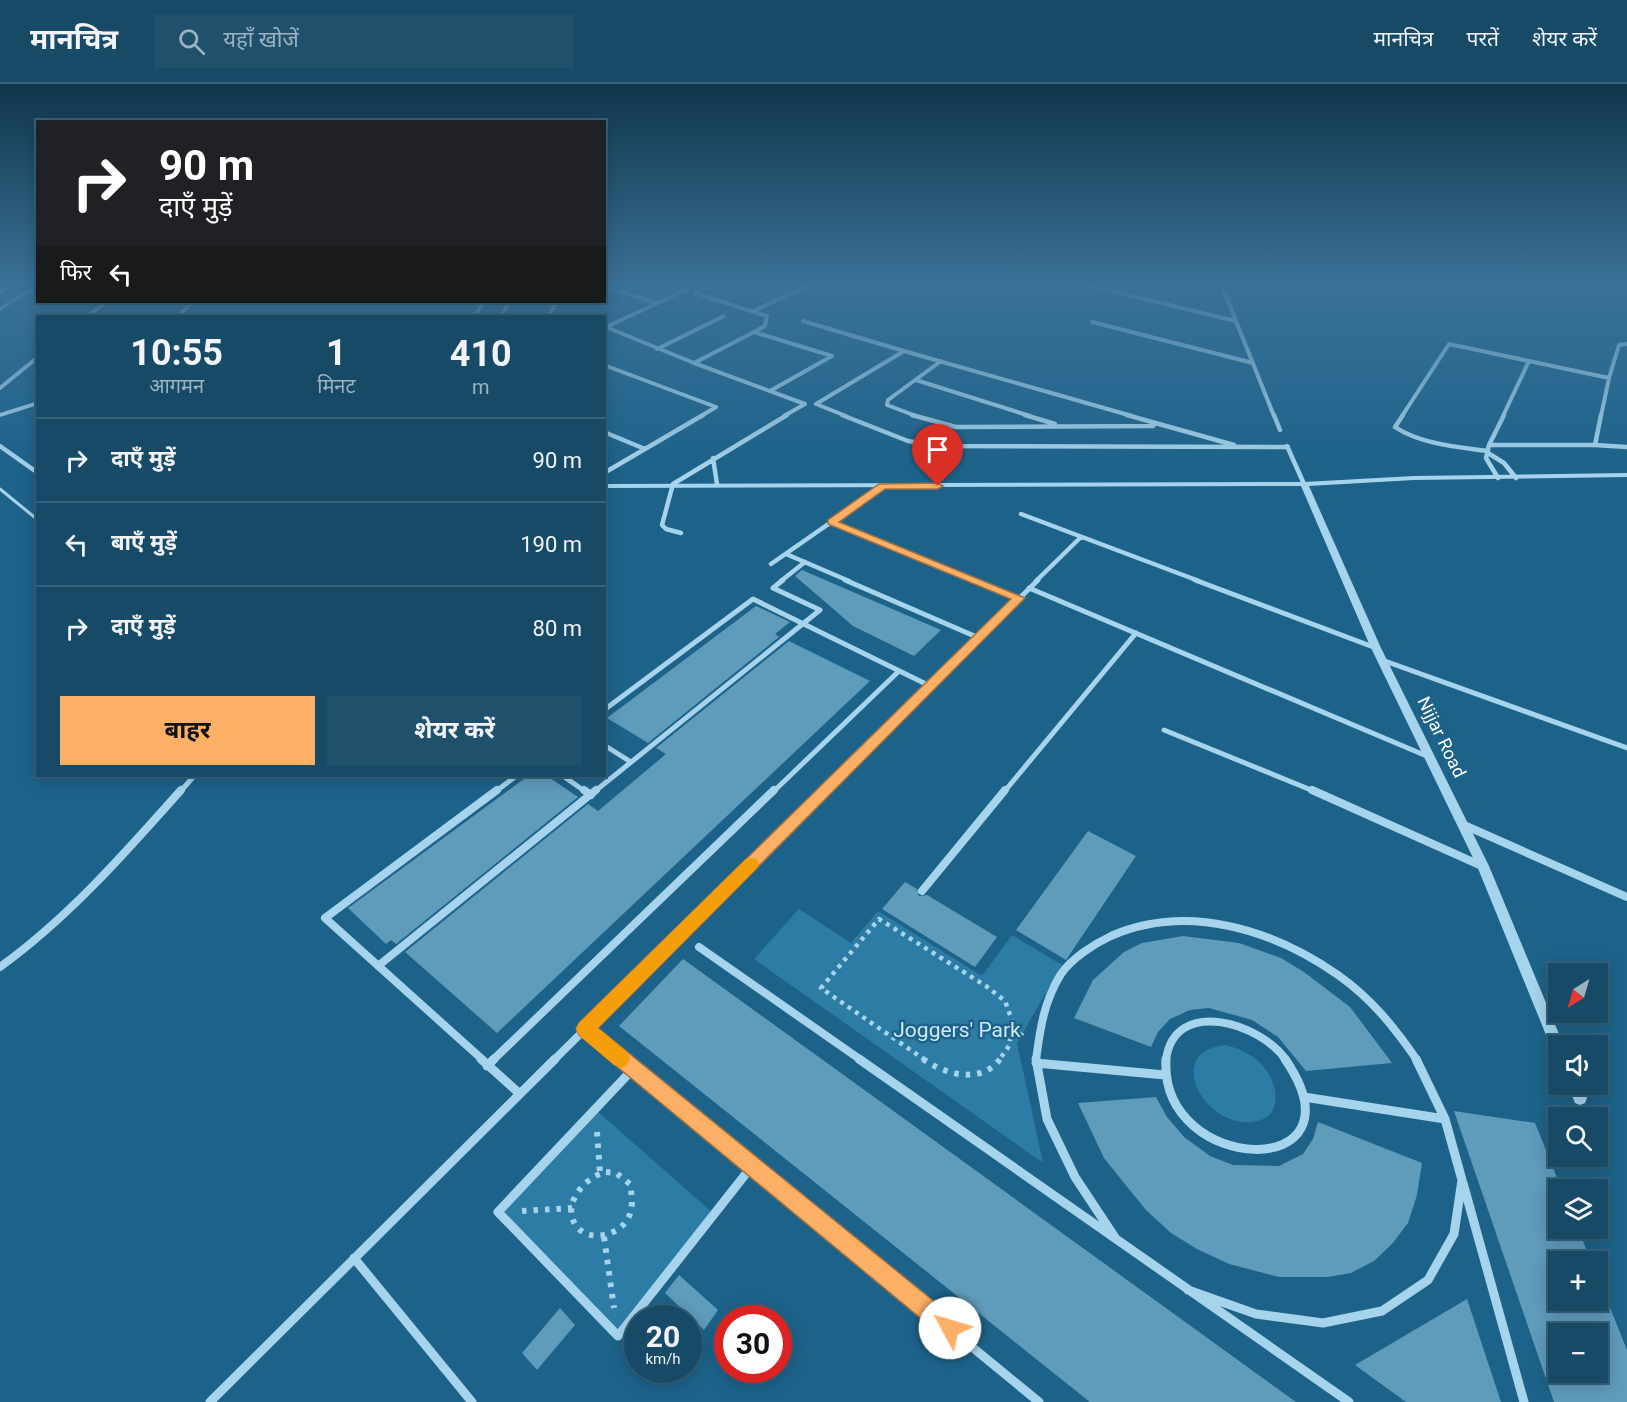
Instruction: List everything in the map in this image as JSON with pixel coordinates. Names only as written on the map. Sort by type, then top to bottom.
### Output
[{"type":"street","points":[[653,348],[805,404],[672,484],[662,525],[666,529],[681,533]]},
{"type":"street","points":[[694,363],[724,348]]},
{"type":"street","points":[[770,391],[832,357],[802,348]]},
{"type":"street","points":[[892,348],[1160,426],[1234,445]]},
{"type":"street","points":[[1192,348],[1253,363]]},
{"type":"street","points":[[1247,348],[1281,430]]},
{"type":"street","points":[[1447,348],[1395,427],[1404,433],[1488,452],[1504,463],[1516,478]]},
{"type":"street","points":[[1466,348],[1609,378]]},
{"type":"street","points":[[1595,446],[1609,378],[1618,348]]},
{"type":"street","points":[[904,351],[816,404],[908,441],[937,446],[1234,445]]},
{"type":"street","points":[[0,388],[36,359]]},
{"type":"street","points":[[941,361],[888,400],[887,405],[932,422],[956,427],[1160,426]]},
{"type":"street","points":[[1498,478],[1486,458],[1488,445],[1529,361]]},
{"type":"street","points":[[606,366],[716,407],[606,472]]},
{"type":"street","points":[[916,380],[1062,426]]},
{"type":"street","points":[[0,415],[36,404]]},
{"type":"street","points":[[606,433],[645,448]]},
{"type":"street","name":"Nijjar Road","points":[[1234,445],[1287,446],[1376,648],[1483,866],[1553,1035]]},
{"type":"street","points":[[1488,445],[1627,447]]},
{"type":"street","points":[[0,446],[36,472]]},
{"type":"street","points":[[713,458],[717,484]]},
{"type":"street","points":[[606,486],[1304,484],[1414,478],[1627,475]]},
{"type":"street","points":[[771,564],[883,486]]},
{"type":"street","points":[[1021,514],[1376,648]]},
{"type":"street","points":[[832,522],[1019,598]]},
{"type":"street","points":[[210,1402],[1081,537]]},
{"type":"street","points":[[786,554],[979,638]]},
{"type":"street","points":[[378,966],[820,610],[773,588],[805,562]]},
{"type":"street","points":[[1029,588],[1431,758]]},
{"type":"street","points":[[606,709],[753,599],[930,686]]},
{"type":"street","points":[[922,891],[1136,633]]},
{"type":"street","points":[[1382,660],[1627,748]]},
{"type":"street","points":[[487,1065],[898,671]]},
{"type":"street","points":[[1164,730],[1309,789],[1483,866]]},
{"type":"street","points":[[606,746],[631,762]]},
{"type":"street","points":[[0,967],[58,919],[118,860],[193,777]]},
{"type":"street","points":[[515,777],[325,918],[520,1094]]},
{"type":"street","points":[[564,777],[591,795]]},
{"type":"street","points":[[1463,825],[1627,897]]},
{"type":"street","points":[[1116,1239],[1075,1177],[1047,1119],[1036,1063],[1042,1014],[1062,973],[1094,944],[1135,926],[1182,920],[1234,926],[1287,945],[1338,975],[1386,1016],[1420,1064],[1445,1119],[1524,1402]]},
{"type":"street","points":[[699,947],[1349,1402]]},
{"type":"street","points":[[1209,1021],[1232,1023],[1254,1032],[1275,1047],[1292,1067],[1304,1097],[1305,1112],[1300,1130],[1289,1143],[1271,1151],[1249,1152],[1227,1147],[1205,1135],[1192,1123],[1173,1098],[1165,1075],[1166,1055],[1174,1037],[1189,1026],[1209,1021]]},
{"type":"street","points":[[585,1029],[1039,1402]]},
{"type":"street","points":[[1036,1063],[1165,1075]]},
{"type":"street","points":[[633,1069],[498,1212],[618,1336],[752,1166]]},
{"type":"street","points":[[1304,1097],[1445,1119]]},
{"type":"street","points":[[1188,1290],[1256,1314],[1323,1323],[1382,1311],[1428,1280],[1455,1234],[1462,1180]]},
{"type":"street","points":[[354,1258],[472,1402]]},
{"type":"lane","points":[[0,489],[36,518]]},
{"type":"path","points":[[879,919],[986,986],[1005,1001],[1013,1023],[1009,1046],[996,1064],[973,1074],[953,1075],[930,1064],[821,988],[879,919]]},
{"type":"path","points":[[595,1109],[600,1173]]},
{"type":"path","points":[[600,1173],[616,1173],[630,1184],[633,1194],[630,1216],[615,1233],[604,1237],[585,1234],[573,1218],[572,1208],[579,1188],[587,1180],[600,1173]]},
{"type":"path","points":[[498,1212],[572,1208]]},
{"type":"path","points":[[604,1237],[618,1336]]},
{"type":"green space","name":"Joggers' Park","points":[[799,909],[851,943],[878,911],[982,976],[1012,935],[1062,965],[1017,1043],[1043,1163],[754,959]]},
{"type":"green space","points":[[1226,1045],[1250,1055],[1267,1071],[1276,1096],[1272,1112],[1266,1117],[1257,1121],[1239,1121],[1222,1115],[1208,1104],[1198,1090],[1194,1075],[1196,1061],[1206,1050]]},
{"type":"green space","points":[[595,1109],[714,1214],[642,1305],[624,1305],[624,1328],[618,1336],[498,1212]]},
{"type":"building","points":[[802,570],[941,630],[914,656],[853,626],[795,576]]},
{"type":"building","points":[[756,606],[790,622],[775,634],[779,637],[648,743],[607,718]]},
{"type":"building","points":[[789,641],[870,681],[497,1033],[405,952],[588,804],[598,811],[666,754],[656,748]]},
{"type":"building","points":[[527,777],[548,777],[578,797],[396,944],[391,940],[386,944],[348,908]]},
{"type":"building","points":[[1088,831],[1136,856],[1066,960],[1016,930]]},
{"type":"building","points":[[905,882],[917,889],[919,896],[927,895],[997,937],[975,967],[882,909]]},
{"type":"building","points":[[1183,936],[1239,943],[1281,958],[1304,972],[1350,1007],[1392,1063],[1306,1071],[1278,1037],[1252,1020],[1209,1008],[1190,1010],[1170,1019],[1158,1032],[1151,1047],[1074,1018],[1093,980],[1124,952],[1142,943]]},
{"type":"building","points":[[683,959],[1296,1402],[1090,1402],[619,1026]]},
{"type":"building","points":[[1156,1097],[1167,1117],[1184,1137],[1210,1156],[1233,1165],[1279,1166],[1303,1154],[1313,1139],[1318,1122],[1422,1163],[1417,1195],[1408,1223],[1392,1244],[1374,1261],[1351,1273],[1328,1277],[1279,1277],[1229,1264],[1197,1249],[1171,1233],[1146,1210],[1104,1158],[1078,1103]]},
{"type":"building","points":[[1454,1111],[1535,1123],[1548,1155],[1548,1167],[1553,1167],[1558,1179],[1548,1179],[1548,1239],[1582,1239],[1587,1251],[1548,1251],[1548,1311],[1608,1311],[1608,1302],[1627,1350],[1627,1402],[1554,1402]]},
{"type":"building","points":[[679,1275],[714,1306],[714,1316],[704,1330],[702,1328],[702,1305],[678,1305],[665,1293]]},
{"type":"building","points":[[1467,1299],[1501,1402],[1406,1402],[1355,1365]]},
{"type":"building","points":[[560,1308],[575,1325],[537,1370],[522,1353]]},
{"type":"slow traffic","points":[[621,1059],[585,1029],[751,864]]},
{"type":"route","points":[[938,486],[883,486],[832,522],[1019,598],[585,1029],[950,1328]]}]
